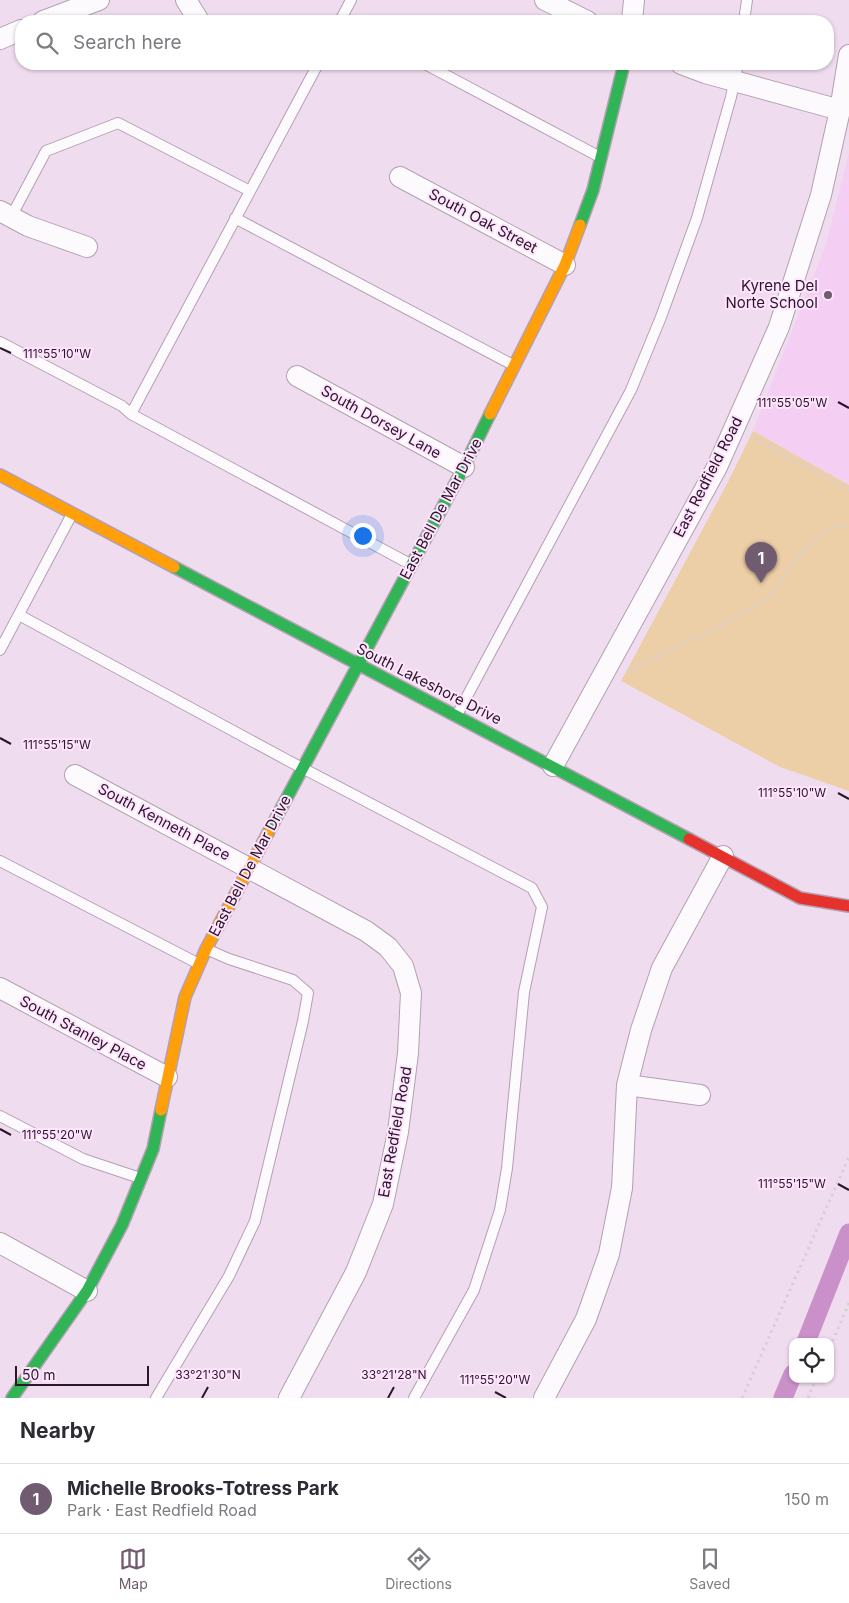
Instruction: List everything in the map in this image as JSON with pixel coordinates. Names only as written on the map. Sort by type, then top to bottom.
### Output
[{"type":"street","points":[[59,15],[99,0]]},
{"type":"street","points":[[186,0],[195,15]]},
{"type":"street","points":[[546,0],[575,15]]},
{"type":"street","points":[[633,15],[634,0]]},
{"type":"street","points":[[0,39],[15,33]]},
{"type":"street","name":"East Redfield Road","points":[[554,766],[717,467],[775,335],[845,111],[849,55]]},
{"type":"street","name":"East Bell De Mar Drive","points":[[12,1398],[87,1291],[122,1225],[152,1149],[185,997],[206,949],[464,467],[565,265],[593,190],[623,70]]},
{"type":"street","points":[[695,70],[705,74],[736,73],[845,111]]},
{"type":"street","name":"South Oak Street","points":[[400,177],[565,265]]},
{"type":"street","points":[[6,214],[28,226],[87,247]]},
{"type":"street","name":"South Dorsey Lane","points":[[297,376],[464,467]]},
{"type":"street","name":"South Lakeshore Drive","points":[[0,475],[554,766],[800,898],[849,906]]},
{"type":"street","name":"South Kenneth Place","points":[[75,775],[366,931],[388,947],[403,966]]},
{"type":"street","points":[[544,1398],[586,1319],[609,1254],[622,1188],[627,1085],[641,1030],[662,968],[723,856]]},
{"type":"street","name":"East Redfield Road","points":[[289,1398],[356,1272],[383,1204],[398,1132],[408,1053],[411,993],[403,966]]},
{"type":"street","name":"South Stanley Place","points":[[0,988],[167,1077]]},
{"type":"street","points":[[627,1085],[700,1095]]},
{"type":"street","points":[[0,1243],[87,1291]]},
{"type":"lane","points":[[345,15],[351,0]]},
{"type":"lane","points":[[745,15],[747,0]]},
{"type":"lane","points":[[131,414],[315,70]]},
{"type":"lane","points":[[436,70],[601,157]]},
{"type":"lane","points":[[457,716],[631,390],[661,317],[697,218],[736,73]]},
{"type":"lane","points":[[6,214],[46,151],[118,123],[250,192]]},
{"type":"lane","points":[[235,218],[515,366]]},
{"type":"lane","points":[[0,342],[122,406],[131,414],[412,565]]},
{"type":"lane","points":[[0,650],[72,514]]},
{"type":"lane","points":[[19,615],[303,768],[532,888],[542,907],[524,992],[507,1168],[500,1210],[474,1290],[414,1398]]},
{"type":"lane","points":[[0,861],[200,964]]},
{"type":"lane","points":[[156,1398],[229,1276],[255,1220],[303,1021],[308,992],[293,980],[228,959],[206,949]]},
{"type":"lane","points":[[0,1116],[83,1159],[141,1178]]},
{"type":"path","points":[[748,434],[849,490]]},
{"type":"path","points":[[624,672],[707,633],[768,598],[802,551],[830,529],[849,524]]},
{"type":"path","points":[[742,1398],[849,1157]]},
{"type":"path","points":[[834,1338],[849,1303]]},
{"type":"path","points":[[808,1398],[814,1383]]},
{"type":"shaded area","name":"Kyrene Del Norte School","points":[[849,153],[849,485],[753,431],[826,244]]},
{"type":"shaded area","points":[[753,431],[849,485],[849,791],[780,767],[621,681],[728,482]]},
{"type":"waterway","points":[[808,1338],[849,1233]]},
{"type":"waterway","points":[[783,1398],[789,1383]]},
{"type":"traffic: fast","points":[[580,225],[593,190],[623,70]]},
{"type":"traffic: fast","points":[[268,833],[464,467],[490,414]]},
{"type":"traffic: fast","points":[[174,567],[689,839]]},
{"type":"traffic: fast","points":[[12,1398],[87,1291],[122,1225],[153,1149],[161,1110]]},
{"type":"traffic: slow","points":[[490,414],[565,265],[580,225]]},
{"type":"traffic: slow","points":[[0,475],[174,567]]},
{"type":"traffic: slow","points":[[161,1110],[185,997],[206,949],[268,833]]},
{"type":"traffic: jam","points":[[689,839],[800,898],[849,906]]},
{"type":"place","name":"Kyrene Del Norte School","points":[[828,295]]},
{"type":"place","name":"Michelle Brooks-Totress Park","points":[[761,583]]}]
